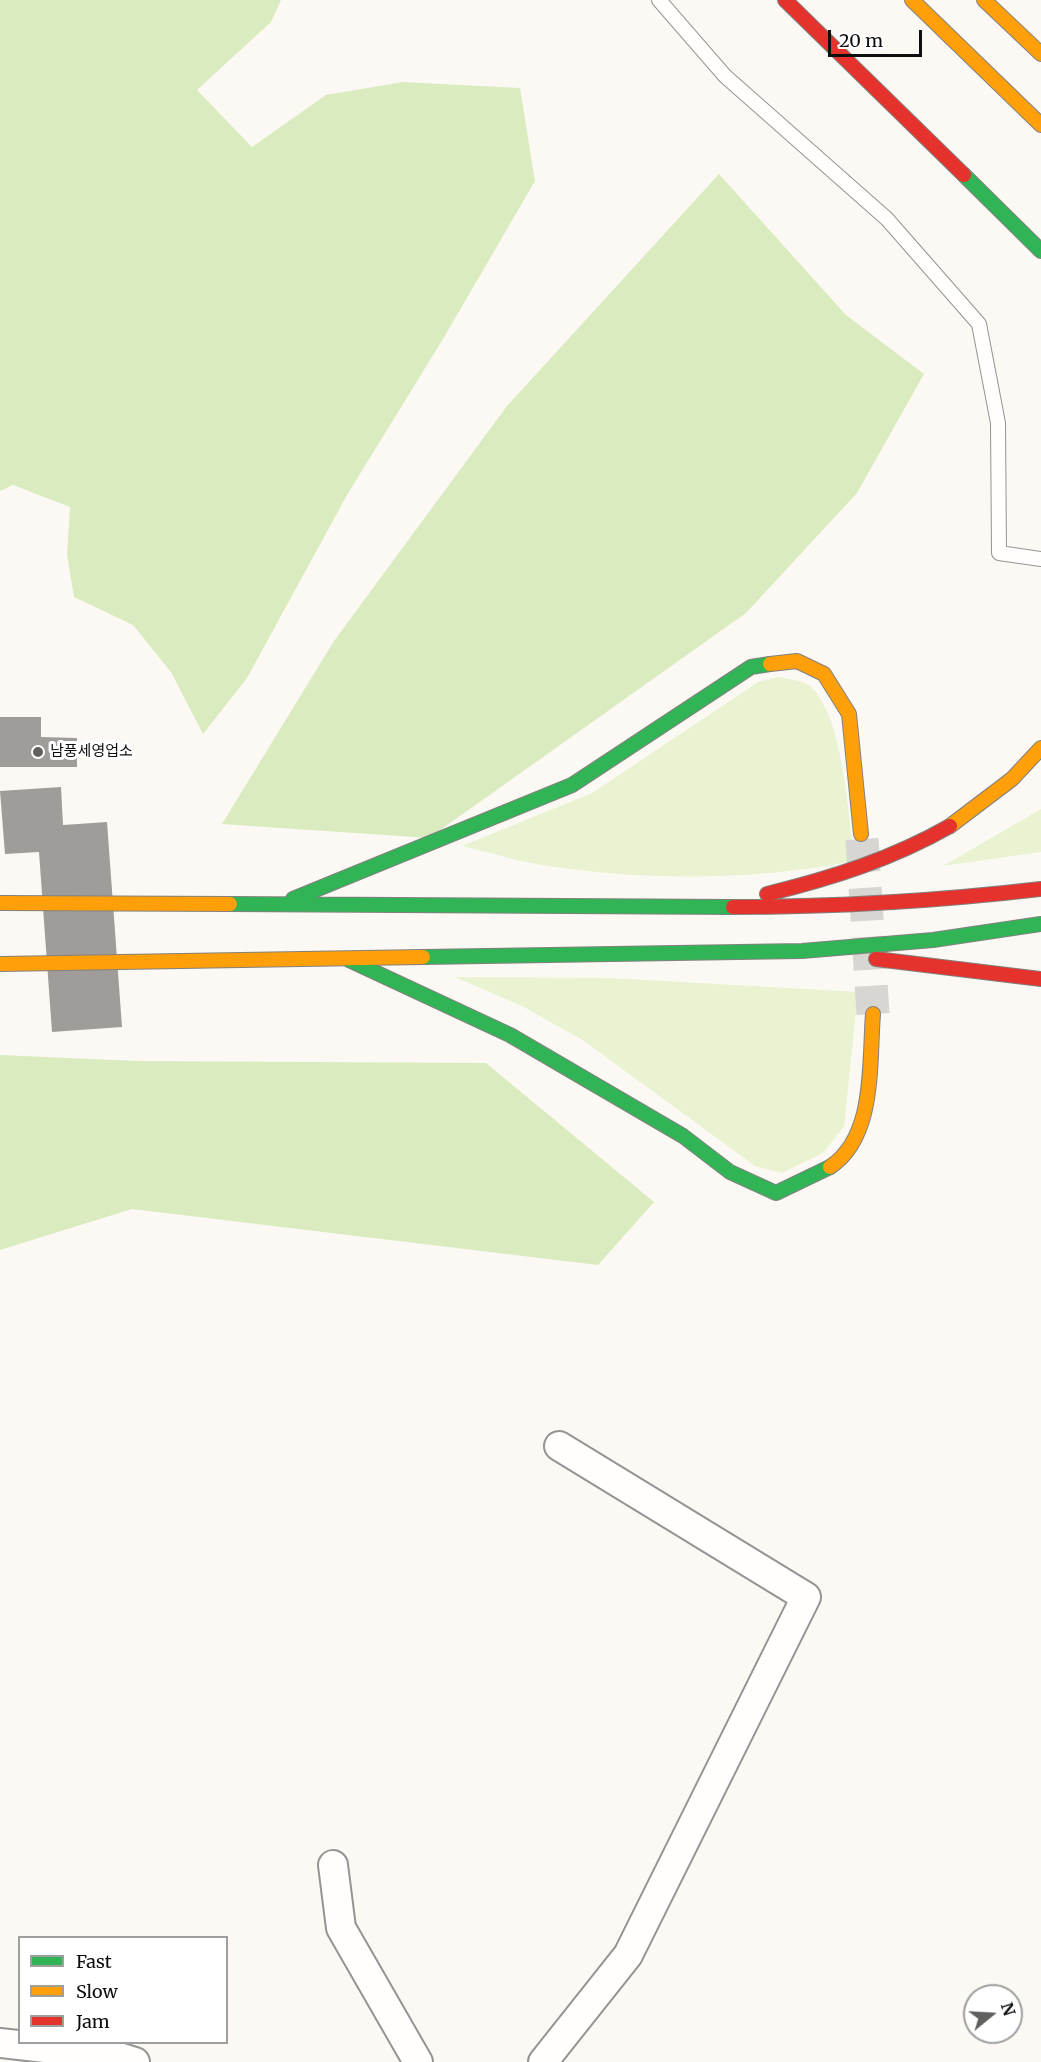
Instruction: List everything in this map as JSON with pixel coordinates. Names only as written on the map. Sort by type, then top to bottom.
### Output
[{"type":"highway","points":[[785,0],[1041,251]]},
{"type":"highway","points":[[912,0],[1041,125]]},
{"type":"highway","points":[[984,0],[1041,54]]},
{"type":"highway","points":[[278,905],[572,785],[752,667],[797,661],[824,674],[849,714],[861,834]]},
{"type":"highway","points":[[712,905],[811,883],[899,854],[965,818],[999,793],[1041,748]]},
{"type":"highway","points":[[0,903],[885,905],[1041,889]]},
{"type":"highway","points":[[0,964],[802,951],[933,940],[1041,924]]},
{"type":"highway","points":[[802,951],[1041,979]]},
{"type":"highway","points":[[342,957],[510,1035],[683,1136],[730,1172],[776,1192],[819,1174],[848,1152],[863,1119],[873,1014]]},
{"type":"street","points":[[543,2062],[628,1955],[806,1597],[559,1446]]},
{"type":"street","points":[[333,1865],[341,1928],[418,2062]]},
{"type":"street","points":[[0,2043],[116,2056],[135,2062]]},
{"type":"lane","points":[[659,0],[725,76],[887,219],[979,324],[998,423],[999,553],[1041,559]]},
{"type":"green space","points":[[0,0],[281,0],[271,22],[197,90],[252,147],[326,95],[403,82],[520,88],[535,181],[443,339],[347,495],[247,678],[203,734],[171,672],[133,625],[74,597],[67,555],[70,507],[13,485],[0,491]]},
{"type":"green space","points":[[719,174],[846,315],[924,374],[857,493],[746,613],[429,838],[222,824],[334,641],[507,406]]},
{"type":"green space","points":[[778,677],[805,683],[818,695],[828,714],[842,764],[854,861],[816,868],[738,875],[659,876],[542,865],[462,846],[592,793],[758,682]]},
{"type":"green space","points":[[1041,809],[1041,852],[943,866]]},
{"type":"green space","points":[[455,977],[612,978],[858,992],[844,1127],[823,1153],[782,1173],[755,1166],[584,1041],[524,1007]]},
{"type":"green space","points":[[0,1055],[138,1061],[486,1063],[654,1202],[598,1265],[132,1209],[0,1250]]},
{"type":"building","name":"남풍세영업소","points":[[0,717],[41,717],[41,737],[77,738],[77,767],[0,767]]},
{"type":"building","points":[[61,787],[63,825],[107,822],[122,1027],[52,1032],[39,852],[5,854],[0,791]]},
{"type":"tunnel","points":[[862,839],[873,1014]]},
{"type":"traffic: fast","points":[[964,175],[1041,251]]},
{"type":"traffic: fast","points":[[293,899],[572,785],[751,667],[770,664]]},
{"type":"traffic: fast","points":[[230,904],[733,907]]},
{"type":"traffic: fast","points":[[423,957],[802,951],[933,940],[1041,924]]},
{"type":"traffic: fast","points":[[349,960],[510,1035],[683,1136],[730,1172],[776,1193],[830,1167]]},
{"type":"traffic: slow","points":[[912,0],[1041,125]]},
{"type":"traffic: slow","points":[[984,0],[1041,54]]},
{"type":"traffic: slow","points":[[770,664],[797,661],[824,674],[849,714],[861,834]]},
{"type":"traffic: slow","points":[[950,826],[1012,779],[1041,748]]},
{"type":"traffic: slow","points":[[0,903],[230,904]]},
{"type":"traffic: slow","points":[[0,964],[423,957]]},
{"type":"traffic: slow","points":[[830,1167],[845,1154],[856,1137],[863,1118],[870,1076],[873,1014]]},
{"type":"traffic: jam","points":[[785,0],[964,175]]},
{"type":"traffic: jam","points":[[767,894],[884,858],[950,826]]},
{"type":"traffic: jam","points":[[733,907],[887,902],[1041,889]]},
{"type":"traffic: jam","points":[[876,959],[1041,979]]},
{"type":"place","name":"남풍세영업소","points":[[38,752]]}]
